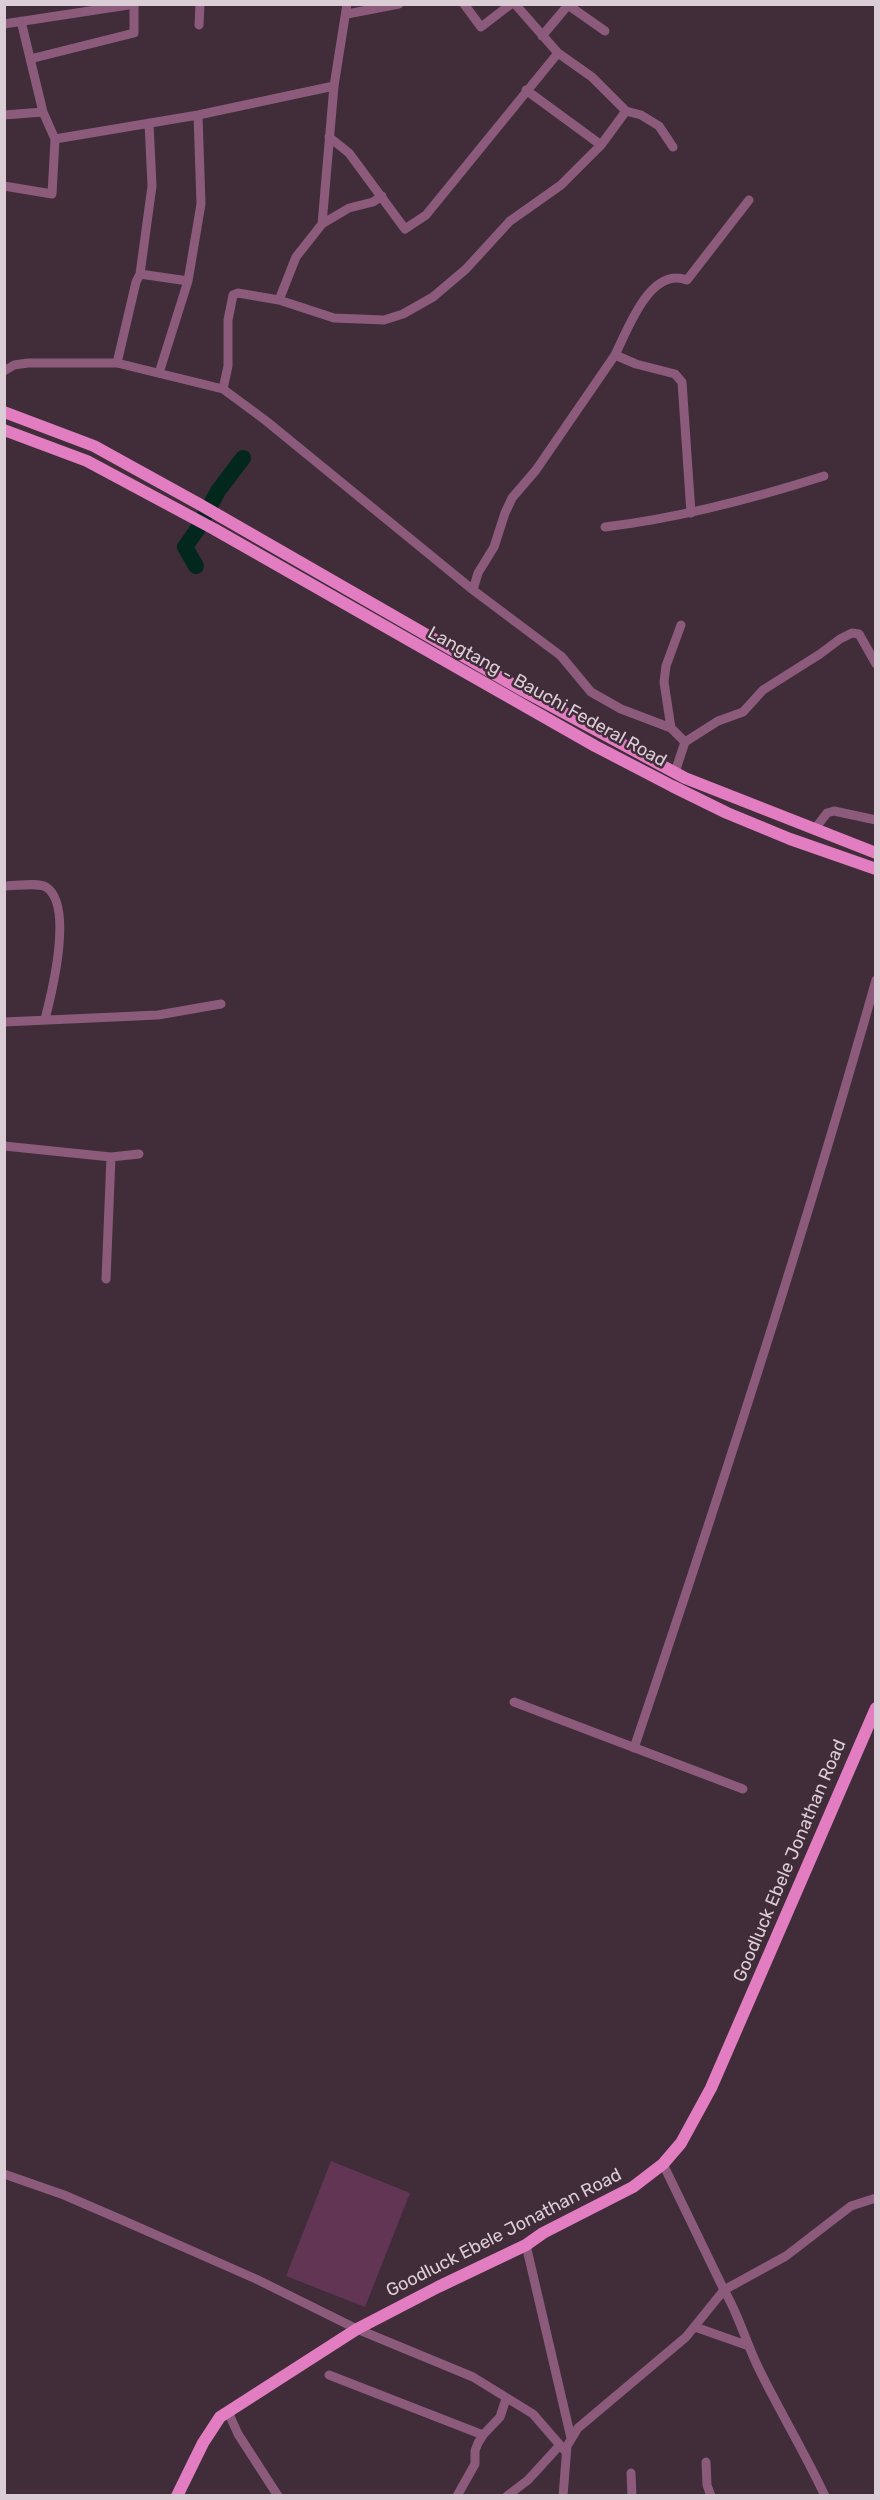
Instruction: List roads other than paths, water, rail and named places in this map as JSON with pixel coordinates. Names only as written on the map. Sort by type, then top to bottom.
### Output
[{"type":"main road","points":[[4,412],[94,446],[514,686],[675,772],[746,804],[876,854]]},
{"type":"main road","name":"Langtang - Bauchi Federal Road","points":[[4,429],[87,461],[214,529],[595,746],[672,786],[727,813],[790,839],[876,869]]},
{"type":"main road","name":"Goodluck Ebele Jonathan Road","points":[[177,2496],[203,2443],[220,2417],[229,2414],[248,2398],[357,2329],[526,2245],[543,2233],[633,2187],[663,2164],[681,2143],[711,2088],[876,1708]]},
{"type":"street","points":[[199,25],[200,4]]},
{"type":"street","points":[[322,224],[334,86],[347,9],[399,4]]},
{"type":"street","points":[[464,4],[482,27],[513,4],[558,53],[592,77],[626,111],[640,115],[659,126],[673,147]]},
{"type":"street","points":[[4,24],[135,5],[134,33],[30,59]]},
{"type":"street","points":[[542,36],[568,5],[605,31]]},
{"type":"street","points":[[4,186],[52,194],[55,139],[43,112],[21,21]]},
{"type":"street","points":[[329,137],[349,153],[405,229],[426,215],[558,53]]},
{"type":"street","points":[[55,139],[198,115],[334,86]]},
{"type":"street","points":[[526,90],[601,145]]},
{"type":"street","points":[[223,389],[228,366],[228,320],[233,295],[238,293],[279,300],[334,318],[384,320],[403,315],[433,297],[466,269],[510,221],[561,185],[601,145],[626,111]]},
{"type":"street","points":[[4,115],[43,112]]},
{"type":"street","points":[[159,373],[188,281],[201,204],[198,115]]},
{"type":"street","points":[[117,363],[136,282],[140,274],[152,186],[149,123]]},
{"type":"street","points":[[279,300],[296,257],[322,224],[349,208],[373,202],[382,196]]},
{"type":"street","points":[[473,590],[478,573],[494,547],[512,498],[536,470],[615,355],[643,299],[666,279],[678,277],[687,280],[749,200]]},
{"type":"street","points":[[140,274],[188,281]]},
{"type":"street","points":[[615,355],[636,364],[675,374],[682,382],[692,513]]},
{"type":"street","points":[[4,371],[14,365],[28,363],[117,363],[223,389],[265,420],[473,590],[561,656],[591,692],[621,709],[671,728],[685,742]]},
{"type":"street","points":[[605,527],[654,522],[758,497],[824,476]]},
{"type":"street","points":[[671,728],[664,682],[666,666],[681,625]]},
{"type":"street","points":[[675,772],[685,742],[718,721],[742,712],[763,690],[852,633],[859,634],[876,664]]},
{"type":"street","points":[[814,830],[827,813],[834,811],[876,820]]},
{"type":"street","points":[[4,886],[44,885],[53,892],[60,923],[58,955],[45,1019]]},
{"type":"street","points":[[634,1748],[697,1562],[804,1229],[876,980]]},
{"type":"street","points":[[4,1022],[158,1015],[220,1004]]},
{"type":"street","points":[[4,1146],[111,1157],[139,1154]]},
{"type":"street","points":[[106,1279],[111,1157]]},
{"type":"street","points":[[514,1702],[743,1789]]},
{"type":"street","points":[[663,2164],[734,2307],[749,2346],[778,2408],[825,2496]]},
{"type":"street","points":[[4,2174],[64,2195],[122,2220],[256,2279],[357,2329],[473,2377],[533,2414],[563,2449],[563,2496]]},
{"type":"street","points":[[507,2496],[563,2449],[578,2428],[618,2393],[664,2358],[695,2327],[724,2290],[786,2256],[851,2206],[876,2198]]},
{"type":"street","points":[[526,2245],[571,2438]]},
{"type":"street","points":[[695,2327],[749,2346]]},
{"type":"street","points":[[329,2375],[483,2434]]},
{"type":"street","points":[[458,2496],[475,2464],[475,2451],[483,2434],[500,2417],[506,2398]]},
{"type":"street","points":[[229,2414],[238,2434],[278,2496]]},
{"type":"street","points":[[706,2462],[707,2485],[711,2496]]},
{"type":"street","points":[[631,2473],[632,2496]]},
{"type":"waterway","points":[[196,566],[185,547],[218,491],[243,458]]}]
